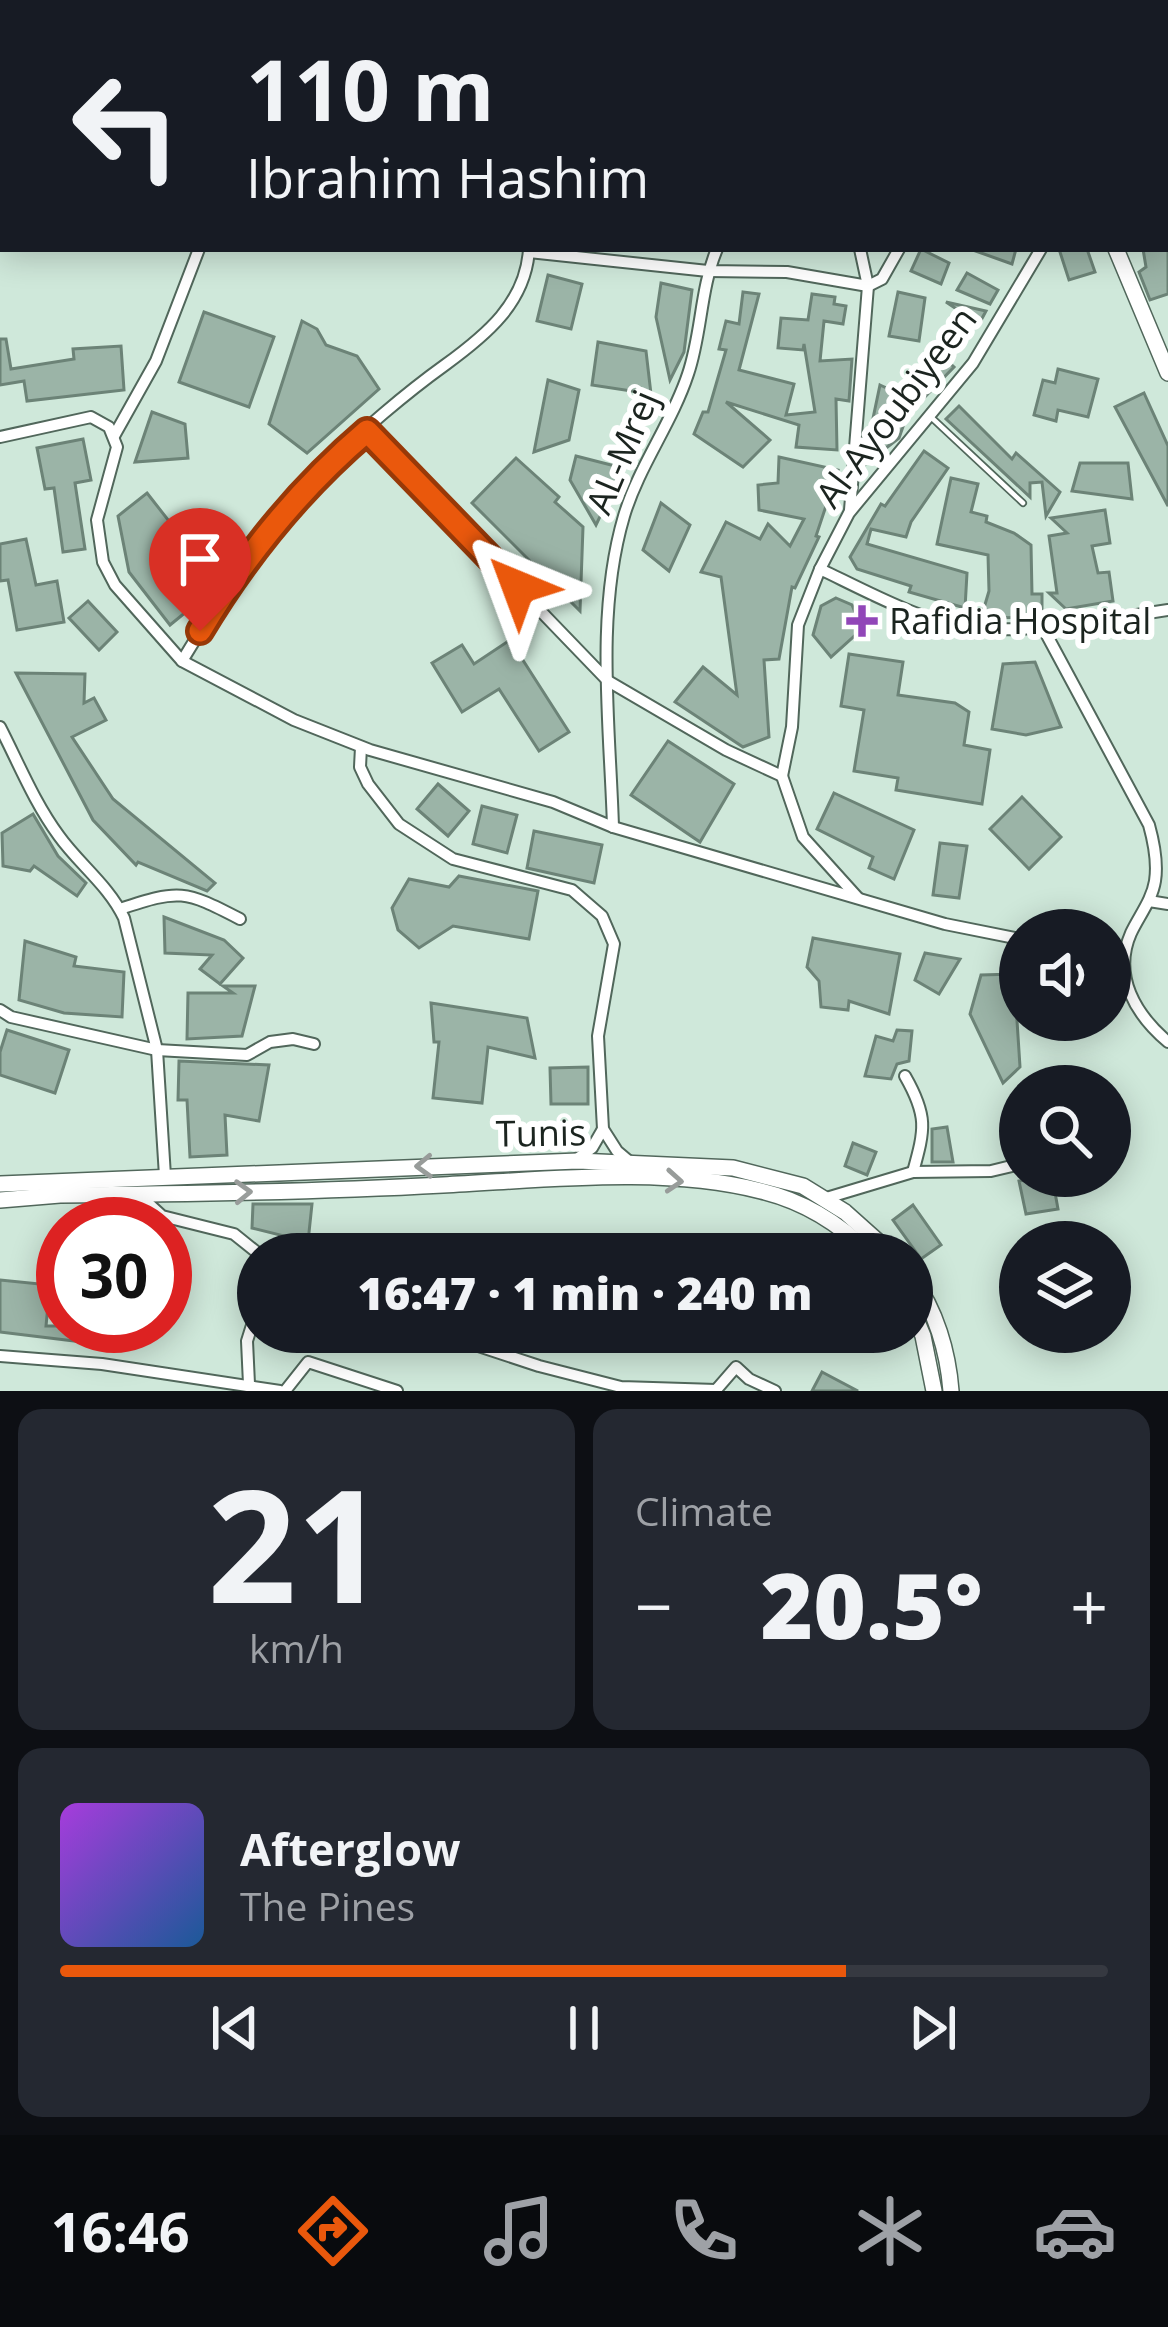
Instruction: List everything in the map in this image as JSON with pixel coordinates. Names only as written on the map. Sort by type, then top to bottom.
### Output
[{"type":"main road","points":[[1118,252],[1168,373]]},
{"type":"main road","name":"Tunis","points":[[0,1184],[630,1162],[769,1174],[824,1198],[870,1233]]},
{"type":"main road","points":[[0,1200],[589,1176],[734,1185],[767,1192],[824,1216],[845,1233]]},
{"type":"main road","points":[[933,1322],[951,1391]]},
{"type":"main road","points":[[926,1353],[934,1391]]},
{"type":"street","points":[[114,436],[156,361],[198,252]]},
{"type":"street","points":[[182,661],[236,571],[325,467],[487,335],[514,296],[529,252]]},
{"type":"street","points":[[538,252],[708,272],[787,272],[868,286],[882,279],[897,252]]},
{"type":"street","name":"AL-Mrej","points":[[613,827],[608,681],[611,572],[624,515],[644,464],[688,376],[716,252]]},
{"type":"street","points":[[849,513],[868,286],[861,252]]},
{"type":"street","name":"Al-Ayoubiyeen","points":[[782,776],[792,727],[798,625],[820,569],[849,513],[973,363],[1039,252]]},
{"type":"street","points":[[0,437],[91,418],[109,427],[116,456],[97,520],[103,562],[115,585],[182,661],[294,720],[361,747],[553,802],[613,827],[945,924],[999,935]]},
{"type":"street","points":[[367,431],[608,681],[782,776],[803,837],[859,899]]},
{"type":"street","points":[[820,569],[880,598],[962,626],[1043,628],[1168,610]]},
{"type":"street","points":[[1043,628],[1143,810],[1155,855],[1155,886],[1131,933]]},
{"type":"street","points":[[0,727],[31,794],[60,838],[120,909],[157,1050],[165,1176]]},
{"type":"street","points":[[361,747],[360,767],[368,784],[399,824],[453,859],[572,890],[602,916],[614,944],[598,1036],[603,1129],[592,1148],[574,1161]]},
{"type":"street","points":[[120,909],[167,893],[211,904],[240,920]]},
{"type":"street","points":[[1149,901],[1168,904]]},
{"type":"street","points":[[1131,994],[1148,1024],[1168,1042]]},
{"type":"street","points":[[0,1010],[11,1017],[157,1050],[247,1055],[270,1042],[293,1039],[314,1044]]},
{"type":"street","points":[[905,1076],[922,1107],[924,1131],[913,1172]]},
{"type":"street","points":[[603,1129],[630,1162]]},
{"type":"street","points":[[824,1198],[913,1172],[999,1169]]},
{"type":"street","points":[[138,1194],[162,1216],[237,1236]]},
{"type":"street","points":[[248,1353],[249,1384]]},
{"type":"street","points":[[500,1353],[621,1388],[716,1390],[736,1367],[775,1391]]},
{"type":"street","points":[[0,1356],[102,1364],[283,1391],[308,1362],[398,1391]]},
{"type":"lane","points":[[927,414],[1023,503]]},
{"type":"building","points":[[920,252],[949,263],[941,284],[911,271]]},
{"type":"building","points":[[978,252],[1015,252],[1012,264]]},
{"type":"building","points":[[1060,252],[1088,252],[1095,272],[1069,280]]},
{"type":"building","points":[[1144,252],[1168,252],[1168,294],[1150,300],[1139,272],[1146,267]]},
{"type":"building","points":[[967,273],[998,290],[990,304],[957,290]]},
{"type":"building","points":[[548,275],[582,284],[571,329],[537,321]]},
{"type":"building","points":[[661,283],[692,290],[684,352],[670,380],[656,317]]},
{"type":"building","points":[[743,292],[759,294],[739,370],[794,384],[786,415],[815,412],[804,344],[803,350],[778,348],[781,318],[808,320],[812,294],[835,297],[834,304],[846,306],[843,324],[824,321],[820,361],[852,359],[849,401],[836,399],[837,450],[796,447],[799,425],[726,402],[770,440],[743,467],[694,434],[703,412],[708,412],[726,350],[719,349],[726,321],[739,324]]},
{"type":"building","points":[[898,292],[925,298],[919,341],[889,336]]},
{"type":"building","points":[[946,302],[986,311],[979,324]]},
{"type":"building","points":[[204,312],[274,337],[249,407],[179,382]]},
{"type":"building","points":[[302,321],[317,329],[326,345],[357,356],[379,389],[307,453],[269,424]]},
{"type":"building","points":[[0,339],[6,339],[11,369],[74,359],[73,349],[121,346],[124,390],[27,401],[24,381],[0,385]]},
{"type":"building","points":[[598,342],[646,351],[651,394],[592,385]]},
{"type":"building","points":[[935,349],[954,367],[923,399],[905,382]]},
{"type":"building","points":[[1058,369],[1098,379],[1088,417],[1058,410],[1056,421],[1034,415],[1043,380],[1055,383]]},
{"type":"building","points":[[548,380],[579,390],[569,440],[534,452]]},
{"type":"building","points":[[880,385],[895,392],[907,415],[899,438],[863,466]]},
{"type":"building","points":[[1144,393],[1168,446],[1168,506],[1115,407]]},
{"type":"building","points":[[959,406],[1012,459],[1016,453],[1060,492],[1046,516],[1042,482],[1030,483],[1030,497],[946,419]]},
{"type":"building","points":[[152,412],[185,424],[188,458],[135,462]]},
{"type":"building","points":[[83,439],[91,480],[75,483],[85,549],[63,552],[54,488],[45,489],[37,448]]},
{"type":"building","points":[[924,451],[948,468],[906,537],[871,529],[867,544],[967,573],[965,608],[909,592],[911,586],[857,569],[850,557],[881,504],[885,506]]},
{"type":"building","points":[[576,456],[623,468],[596,525],[570,480]]},
{"type":"building","points":[[779,457],[838,470],[819,537],[792,587],[779,659],[764,660],[769,737],[743,747],[675,702],[703,667],[737,695],[721,577],[701,572],[726,522],[760,539],[768,524],[790,546],[804,519],[759,510],[758,485],[778,483]]},
{"type":"building","points":[[516,458],[559,497],[555,502],[583,527],[580,611],[472,503]]},
{"type":"building","points":[[1080,463],[1128,463],[1132,499],[1072,491]]},
{"type":"building","points":[[951,478],[978,484],[971,512],[987,516],[986,522],[1031,545],[1032,594],[1042,594],[1042,617],[981,618],[989,591],[988,555],[937,544]]},
{"type":"building","points":[[147,493],[219,585],[170,625],[129,572],[118,516]]},
{"type":"building","points":[[661,503],[690,525],[669,571],[643,550]]},
{"type":"building","points":[[1105,510],[1110,543],[1092,546],[1098,573],[1109,572],[1113,601],[1066,609],[1049,593],[1057,593],[1049,536],[1067,533],[1051,518]]},
{"type":"building","points":[[26,539],[36,585],[57,581],[64,622],[17,630],[8,580],[0,581],[0,544]]},
{"type":"building","points":[[836,598],[852,605],[862,629],[831,657],[813,635],[821,606]]},
{"type":"building","points":[[88,601],[117,632],[99,650],[69,618]]},
{"type":"building","points":[[510,640],[569,732],[539,751],[499,689],[462,712],[432,663],[462,645],[474,664]]},
{"type":"building","points":[[849,654],[903,662],[898,695],[955,703],[969,712],[964,745],[990,750],[982,804],[896,790],[898,778],[854,771],[864,710],[841,706]]},
{"type":"building","points":[[1035,662],[1061,727],[1026,735],[992,729],[1003,664]]},
{"type":"building","points":[[16,673],[85,674],[84,703],[94,698],[106,720],[72,737],[113,799],[215,883],[207,891],[136,865],[93,820]]},
{"type":"building","points":[[668,741],[734,784],[700,842],[631,795]]},
{"type":"building","points":[[438,784],[469,811],[448,836],[417,809]]},
{"type":"building","points":[[834,793],[914,830],[894,879],[869,868],[873,857],[817,829]]},
{"type":"building","points":[[1022,797],[1061,837],[1029,869],[990,829]]},
{"type":"building","points":[[482,806],[517,815],[507,853],[473,844]]},
{"type":"building","points":[[33,814],[58,856],[86,883],[77,896],[34,866],[30,871],[3,866],[2,833]]},
{"type":"building","points":[[534,831],[602,845],[594,883],[527,868]]},
{"type":"building","points":[[940,843],[967,846],[959,898],[933,895]]},
{"type":"building","points":[[459,876],[538,891],[529,939],[453,926],[419,948],[398,930],[392,908],[409,879],[449,887]]},
{"type":"building","points":[[164,917],[224,940],[243,958],[220,984],[200,969],[212,955],[165,953]]},
{"type":"building","points":[[813,938],[900,954],[889,1014],[849,1001],[848,1010],[821,1007],[819,981],[807,967]]},
{"type":"building","points":[[25,941],[76,957],[74,966],[124,972],[122,1017],[64,1013],[19,1000]]},
{"type":"building","points":[[925,953],[960,959],[939,994],[915,980]]},
{"type":"building","points":[[999,974],[999,1041],[1018,1041],[1020,1065],[999,1065],[999,1075],[970,1014],[981,975]]},
{"type":"building","points":[[223,986],[255,986],[242,1036],[187,1039],[188,993],[233,993]]},
{"type":"building","points":[[431,1003],[527,1018],[535,1058],[488,1047],[482,1103],[433,1098],[439,1042],[434,1042]]},
{"type":"building","points":[[7,1030],[69,1050],[55,1093],[0,1075]]},
{"type":"building","points":[[897,1030],[912,1031],[909,1061],[897,1064],[891,1079],[865,1076],[876,1036],[893,1041]]},
{"type":"building","points":[[179,1061],[269,1065],[259,1121],[225,1115],[227,1155],[190,1157],[187,1100],[178,1100]]},
{"type":"building","points":[[588,1067],[588,1104],[551,1104],[550,1068]]},
{"type":"building","points":[[947,1127],[953,1162],[932,1162],[932,1129]]},
{"type":"building","points":[[853,1143],[876,1152],[867,1175],[845,1166]]},
{"type":"building","points":[[1022,1197],[1056,1197],[1058,1209],[1026,1214]]},
{"type":"building","points":[[253,1204],[312,1204],[309,1233],[252,1228]]},
{"type":"building","points":[[913,1205],[933,1233],[902,1233],[893,1220]]},
{"type":"building","points":[[0,1280],[36,1284],[36,1336],[0,1332]]},
{"type":"building","points":[[822,1372],[858,1391],[812,1391]]},
{"type":"place","name":"Rafidia Hospital","points":[[862,621]]},
{"type":"route","points":[[200,631],[236,571],[325,467],[367,431],[518,587]]}]
